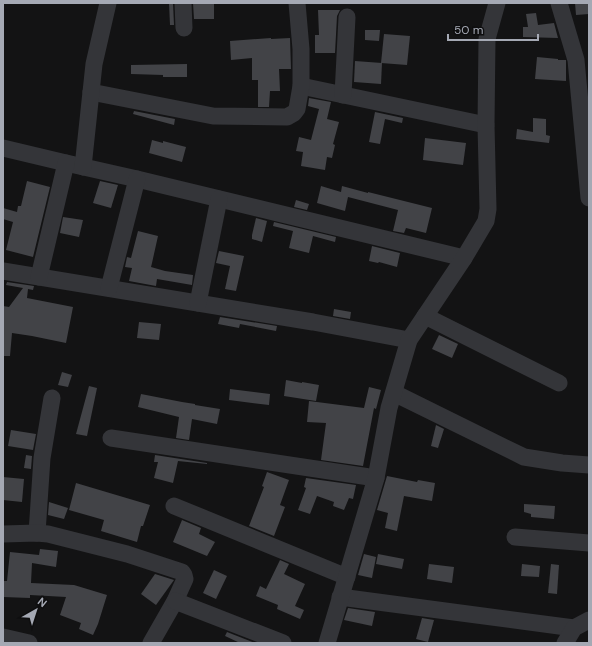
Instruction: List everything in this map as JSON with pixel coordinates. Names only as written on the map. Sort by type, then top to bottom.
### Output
[{"type":"street","points":[[39,277],[74,165],[91,92],[94,64],[108,3]]},
{"type":"street","points":[[183,3],[184,28]]},
{"type":"street","points":[[91,92],[213,116],[288,116],[294,113],[297,109],[301,86],[301,49],[297,3]]},
{"type":"street","points":[[327,643],[376,478],[389,408],[409,340],[464,258],[486,221],[488,209],[486,125],[487,39],[497,3]]},
{"type":"street","points":[[560,3],[576,60],[589,198]]},
{"type":"street","points":[[343,95],[347,17]]},
{"type":"street","points":[[301,86],[486,125]]},
{"type":"street","points":[[3,148],[464,258]]},
{"type":"street","points":[[109,288],[137,179]]},
{"type":"street","points":[[198,304],[220,199]]},
{"type":"street","points":[[3,271],[313,322],[409,340]]},
{"type":"street","points":[[425,316],[559,383]]},
{"type":"street","points":[[394,393],[524,457],[562,463],[589,465]]},
{"type":"street","points":[[38,533],[42,458],[52,398]]},
{"type":"street","points":[[111,438],[376,478]]},
{"type":"street","points":[[174,506],[346,577]]},
{"type":"street","points":[[3,534],[48,534],[127,554],[182,572],[185,579],[175,601],[150,643]]},
{"type":"street","points":[[515,537],[589,543]]},
{"type":"street","points":[[340,597],[574,628]]},
{"type":"street","points":[[175,601],[284,643]]},
{"type":"street","points":[[565,643],[574,628],[589,620]]},
{"type":"street","points":[[3,637],[29,643]]},
{"type":"building","points":[[169,3],[173,3],[174,25],[170,25]]},
{"type":"building","points":[[193,3],[214,3],[214,19],[194,19]]},
{"type":"building","points":[[575,3],[589,3],[589,14],[576,15]]},
{"type":"building","points":[[318,10],[340,10],[337,16],[335,53],[315,53],[315,35],[319,35]]},
{"type":"building","points":[[536,13],[538,25],[554,23],[558,38],[523,37],[523,27],[528,27],[526,14]]},
{"type":"building","points":[[365,30],[380,30],[379,41],[365,40]]},
{"type":"building","points":[[384,34],[410,36],[407,65],[381,63]]},
{"type":"building","points":[[290,38],[291,69],[279,69],[280,91],[270,91],[269,107],[258,107],[258,80],[252,80],[252,58],[231,60],[230,41]]},
{"type":"building","points":[[537,57],[566,60],[566,81],[535,79]]},
{"type":"building","points":[[355,61],[382,63],[381,84],[354,82]]},
{"type":"building","points":[[187,64],[187,77],[163,77],[163,75],[131,74],[131,65]]},
{"type":"building","points":[[309,98],[331,102],[327,119],[339,122],[333,144],[335,145],[332,158],[327,157],[325,170],[301,166],[303,152],[296,151],[299,137],[311,140],[319,109],[308,106]]},
{"type":"building","points":[[134,111],[175,119],[174,125],[133,114]]},
{"type":"building","points":[[375,112],[403,118],[402,123],[385,119],[380,144],[369,142]]},
{"type":"building","points":[[533,118],[546,119],[546,135],[550,136],[549,143],[516,139],[517,129],[533,132]]},
{"type":"building","points":[[425,138],[466,143],[463,165],[423,160]]},
{"type":"building","points":[[152,140],[163,143],[163,141],[186,147],[182,162],[149,153]]},
{"type":"building","points":[[27,181],[50,187],[33,257],[6,250],[13,222],[3,219],[3,208],[17,212],[18,206],[21,206]]},
{"type":"building","points":[[100,181],[118,185],[111,208],[93,203]]},
{"type":"building","points":[[321,186],[341,192],[342,186],[432,208],[426,233],[406,228],[404,233],[393,231],[398,210],[348,197],[345,211],[317,203]]},
{"type":"building","points":[[296,200],[309,204],[307,210],[294,207]]},
{"type":"building","points":[[63,217],[83,220],[79,237],[60,233]]},
{"type":"building","points":[[256,218],[267,221],[262,242],[252,239]]},
{"type":"building","points":[[274,222],[336,237],[335,242],[313,236],[309,253],[289,248],[293,231],[273,226]]},
{"type":"building","points":[[138,231],[158,236],[151,267],[165,271],[193,275],[192,285],[157,279],[156,286],[129,281],[132,268],[125,267],[127,257],[131,258]]},
{"type":"building","points":[[372,246],[400,253],[397,267],[369,261]]},
{"type":"building","points":[[219,251],[244,256],[236,291],[225,289],[230,266],[216,263]]},
{"type":"building","points":[[7,282],[34,286],[33,290],[28,289],[27,298],[73,307],[66,343],[12,333],[10,356],[3,356],[3,306],[9,307],[23,288],[6,285]]},
{"type":"building","points":[[334,309],[351,312],[350,319],[333,316]]},
{"type":"building","points":[[220,317],[277,326],[276,331],[240,324],[239,328],[218,324]]},
{"type":"building","points":[[139,322],[161,324],[159,340],[137,338]]},
{"type":"building","points":[[439,335],[458,344],[452,358],[432,349]]},
{"type":"building","points":[[62,372],[72,375],[68,387],[58,385]]},
{"type":"building","points":[[286,380],[319,385],[316,401],[284,396]]},
{"type":"building","points":[[89,386],[97,388],[87,436],[76,434]]},
{"type":"building","points":[[369,387],[381,390],[376,409],[374,408],[363,466],[321,460],[326,423],[307,422],[309,401],[364,408]]},
{"type":"building","points":[[230,389],[270,394],[269,405],[229,400]]},
{"type":"building","points":[[141,394],[220,409],[217,424],[192,419],[189,440],[176,438],[179,417],[138,407]]},
{"type":"building","points":[[436,425],[444,429],[438,448],[431,446]]},
{"type":"building","points":[[11,430],[36,434],[33,450],[8,446]]},
{"type":"building","points":[[26,455],[32,456],[31,469],[24,468]]},
{"type":"building","points":[[155,455],[207,464],[178,461],[173,483],[154,478],[158,462],[154,462]]},
{"type":"building","points":[[267,472],[289,480],[280,505],[285,507],[274,536],[249,526],[264,487],[262,486]]},
{"type":"building","points":[[387,476],[417,482],[418,480],[435,483],[432,501],[404,496],[397,531],[385,528],[388,513],[377,510]]},
{"type":"building","points":[[3,477],[24,479],[22,502],[3,500]]},
{"type":"building","points":[[306,478],[356,485],[353,499],[349,498],[344,510],[333,506],[334,502],[317,496],[310,514],[298,510],[306,488],[304,487]]},
{"type":"building","points":[[76,483],[150,505],[143,526],[141,526],[137,542],[101,531],[104,520],[69,510]]},
{"type":"building","points":[[49,502],[68,508],[64,519],[48,515]]},
{"type":"building","points":[[524,504],[555,506],[554,519],[531,517],[531,514],[524,512]]},
{"type":"building","points":[[182,520],[201,528],[199,534],[215,542],[207,556],[173,542]]},
{"type":"building","points":[[40,549],[58,551],[56,567],[32,563],[31,583],[74,585],[107,595],[93,635],[79,629],[81,623],[60,615],[66,597],[30,595],[30,598],[3,597],[3,581],[7,581],[10,552],[39,555]]},
{"type":"building","points":[[364,554],[376,557],[372,578],[358,575]]},
{"type":"building","points":[[378,554],[404,559],[402,569],[376,564]]},
{"type":"building","points":[[280,560],[289,564],[284,574],[305,584],[295,606],[304,610],[300,619],[277,609],[278,605],[256,596],[260,586],[266,589]]},
{"type":"building","points":[[429,564],[454,567],[452,583],[427,579]]},
{"type":"building","points":[[522,564],[540,566],[539,577],[521,576]]},
{"type":"building","points":[[551,564],[559,565],[557,594],[548,593]]},
{"type":"building","points":[[214,570],[227,576],[216,599],[203,593]]},
{"type":"building","points":[[155,574],[174,580],[156,605],[141,594]]},
{"type":"building","points":[[348,608],[375,612],[372,626],[344,620]]},
{"type":"building","points":[[422,618],[434,620],[428,642],[416,639]]},
{"type":"building","points":[[227,632],[255,643],[240,643],[225,636]]}]
